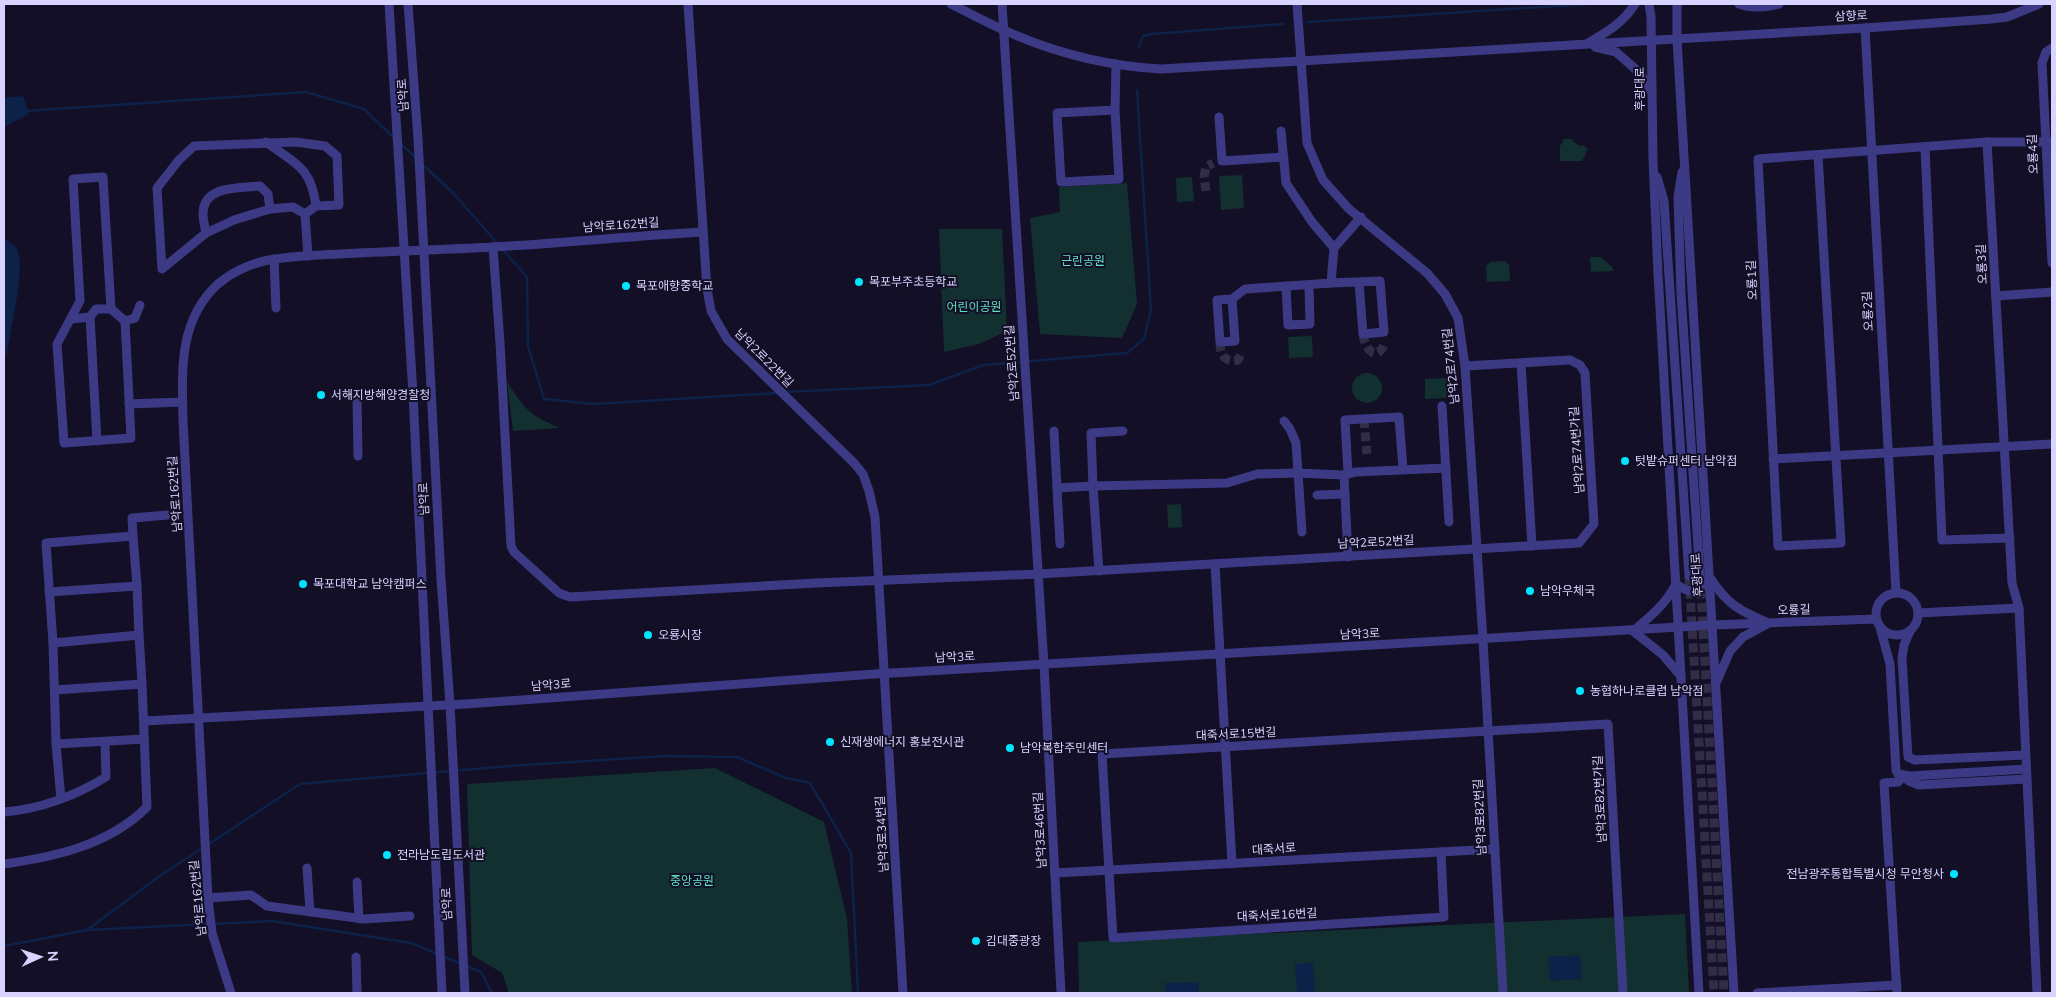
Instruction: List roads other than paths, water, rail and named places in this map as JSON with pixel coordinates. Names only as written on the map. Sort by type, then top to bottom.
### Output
[{"type":"street","name":"남악로","points":[[389,4],[400,160],[442,993]]},
{"type":"street","name":"남악로","points":[[408,4],[418,140],[465,993]]},
{"type":"street","name":"남악2로22번길","points":[[688,4],[707,289],[711,311],[727,339],[819,429],[839,446],[863,474],[875,517],[885,674]]},
{"type":"street","name":"삼향로","points":[[951,4],[1003,30],[1059,51],[1116,64],[1161,68],[1865,28],[1998,18],[2016,14],[2039,4]]},
{"type":"street","name":"남악2로52번길","points":[[1002,4],[1044,665]]},
{"type":"street","name":"남악2로74번길","points":[[1296,4],[1307,143],[1323,180],[1350,209],[1427,273],[1446,294],[1458,318],[1465,366],[1483,640]]},
{"type":"street","points":[[1585,44],[1614,28],[1627,15],[1634,4]]},
{"type":"street","name":"후광대로","points":[[1650,4],[1652,17],[1653,160],[1699,993]]},
{"type":"street","name":"후광대로","points":[[1673,4],[1676,16]]},
{"type":"street","name":"후광대로","points":[[1677,4],[1677,39],[1734,993]]},
{"type":"street","points":[[1739,4],[1747,7],[1767,7],[1780,4]]},
{"type":"street","name":"오룡2길","points":[[1865,28],[1896,593]]},
{"type":"street","points":[[1585,44],[1616,52],[1640,73],[1652,92]]},
{"type":"street","name":"오룡4길","points":[[2052,48],[2046,52],[2042,63],[2049,142],[2052,263]]},
{"type":"street","points":[[1115,110],[1057,113],[1061,182],[1119,179],[1115,110],[1116,64]]},
{"type":"street","points":[[1220,117],[1217,162],[1284,157]]},
{"type":"street","points":[[1281,131],[1286,183],[1312,222],[1334,248]]},
{"type":"street","points":[[266,142],[294,160],[308,177],[314,192],[316,206]]},
{"type":"street","points":[[294,142],[325,146],[337,156],[340,205],[316,206],[305,214],[294,207],[270,209],[234,220],[206,233],[162,270],[157,188],[178,160],[194,146],[294,142]]},
{"type":"street","points":[[1872,152],[1987,142],[2049,142]]},
{"type":"street","name":"오룡3길","points":[[1987,142],[2012,583],[2019,608],[2037,993]]},
{"type":"street","points":[[1925,147],[1942,540],[2010,538]]},
{"type":"street","name":"오룡1길","points":[[1818,155],[1841,543],[1778,546],[1758,159],[1818,155],[1872,152]]},
{"type":"street","name":"후광대로","points":[[1685,155],[1678,196],[1681,294],[1700,576]]},
{"type":"street","name":"후광대로","points":[[1653,160],[1664,201],[1689,576]]},
{"type":"street","points":[[103,177],[111,309],[125,321],[131,438],[64,443],[57,344],[80,301],[73,179],[103,177]]},
{"type":"street","points":[[206,233],[203,212],[207,199],[219,190],[260,186],[268,194],[270,209]]},
{"type":"street","points":[[305,214],[308,256]]},
{"type":"street","points":[[1331,283],[1334,248],[1361,217]]},
{"type":"street","name":"남악로162번길","points":[[231,993],[212,933],[208,901],[182,402],[183,351],[190,324],[198,309],[218,284],[230,275],[258,263],[274,259],[404,250],[495,247],[704,232]]},
{"type":"street","points":[[495,247],[509,540],[514,552],[559,593],[565,596],[578,597],[879,580],[1038,574]]},
{"type":"street","points":[[274,259],[276,308]]},
{"type":"street","points":[[1232,299],[1235,341],[1220,342],[1216,300],[1232,299],[1246,289],[1331,283],[1380,281],[1384,332],[1363,334],[1359,282]]},
{"type":"street","points":[[1286,286],[1288,325],[1310,324],[1309,285]]},
{"type":"street","points":[[1996,296],[2052,292]]},
{"type":"street","points":[[80,301],[93,313],[97,440]]},
{"type":"street","points":[[125,321],[135,318],[140,305]]},
{"type":"street","points":[[71,319],[111,309]]},
{"type":"street","name":"남악2로74번가길","points":[[1465,366],[1570,360],[1580,365],[1585,373],[1594,524],[1579,543],[1476,549]]},
{"type":"street","points":[[1521,363],[1532,546]]},
{"type":"street","points":[[358,456],[357,397],[361,394],[382,393]]},
{"type":"street","points":[[128,404],[182,402]]},
{"type":"street","points":[[1442,406],[1449,522]]},
{"type":"street","points":[[1348,557],[1344,494],[1346,474],[1345,420],[1400,417],[1403,469]]},
{"type":"street","points":[[1284,421],[1294,436],[1302,532]]},
{"type":"street","points":[[1054,431],[1060,544]]},
{"type":"street","points":[[1099,571],[1091,433],[1123,431]]},
{"type":"street","points":[[1773,459],[2052,444]]},
{"type":"street","points":[[1057,488],[1227,483],[1257,474],[1297,472],[1346,474],[1403,469],[1446,468]]},
{"type":"street","points":[[1317,495],[1344,494]]},
{"type":"street","points":[[4,864],[75,850],[107,836],[136,819],[147,807],[145,720],[132,518],[168,515]]},
{"type":"street","points":[[60,799],[56,744],[53,642],[46,543],[133,536]]},
{"type":"street","name":"남악2로52번길","points":[[1038,574],[1476,549]]},
{"type":"street","points":[[1215,564],[1232,864]]},
{"type":"street","points":[[1681,676],[1663,655],[1634,631],[1662,606],[1676,584],[1685,590],[1694,592],[1706,587],[1710,576]]},
{"type":"street","points":[[1710,576],[1724,598],[1742,612],[1769,623]]},
{"type":"street","points":[[49,592],[137,586]]},
{"type":"street","points":[[2025,755],[1915,760],[1908,756],[1902,658],[1904,645],[1910,631],[1917,622],[1918,613],[1915,602],[1910,597],[1896,593],[1888,594],[1878,604],[1878,623],[1890,664],[1896,770],[1898,774],[1919,785],[2026,780]]},
{"type":"street","points":[[1918,613],[2019,608]]},
{"type":"street","points":[[1716,684],[1730,651],[1743,637],[1769,623]]},
{"type":"street","name":"오룡길","points":[[1713,626],[1769,623],[1878,623]]},
{"type":"street","points":[[1878,623],[1889,634],[1896,636],[1910,631]]},
{"type":"street","name":"남악3로","points":[[145,720],[200,719],[428,706],[885,674],[1713,626]]},
{"type":"street","points":[[53,642],[139,635]]},
{"type":"street","name":"남악3로82번길","points":[[1483,640],[1503,993]]},
{"type":"street","name":"남악3로46번길","points":[[1044,665],[1061,993]]},
{"type":"street","name":"남악3로34번길","points":[[885,674],[903,993]]},
{"type":"street","points":[[55,690],[142,684]]},
{"type":"street","name":"남악3로82번가길","points":[[1488,731],[1608,724],[1623,993]]},
{"type":"street","name":"대죽서로15번길","points":[[1109,870],[1102,754],[1488,731]]},
{"type":"street","points":[[56,744],[144,739]]},
{"type":"street","points":[[4,812],[17,811],[77,794],[106,777],[105,742]]},
{"type":"street","points":[[1757,993],[1897,989],[1884,784],[1898,782],[1903,776],[2026,769]]},
{"type":"street","name":"대죽서로","points":[[1055,873],[1495,849]]},
{"type":"street","name":"대죽서로16번길","points":[[1109,870],[1113,938],[1444,917],[1440,852]]},
{"type":"street","points":[[307,868],[310,912]]},
{"type":"street","points":[[357,882],[359,919]]},
{"type":"street","points":[[208,901],[251,895],[268,906],[359,919],[410,916]]},
{"type":"street","points":[[356,957],[357,993]]},
{"type":"water","points":[[23,96],[29,114],[4,127],[4,98]]},
{"type":"water","points":[[4,238],[16,248],[20,268],[14,314],[7,352],[4,358]]},
{"type":"water","points":[[1580,955],[1582,979],[1550,981],[1548,957]]},
{"type":"water","points":[[1313,963],[1315,993],[1297,993],[1295,964]]},
{"type":"water","points":[[1199,982],[1199,993],[1166,993],[1164,983]]},
{"type":"waterway","points":[[1308,22],[1590,4]]},
{"type":"waterway","points":[[1139,47],[1143,36],[1152,34],[1283,24]]},
{"type":"waterway","points":[[785,392],[929,385],[984,365],[1127,353],[1144,339],[1151,310],[1137,90]]},
{"type":"waterway","points":[[25,111],[306,92],[364,109],[395,139]]},
{"type":"waterway","points":[[401,144],[417,159]]},
{"type":"waterway","points":[[423,165],[453,193],[498,244]]},
{"type":"waterway","points":[[503,250],[527,277],[528,346],[544,399],[593,404],[777,393]]},
{"type":"waterway","points":[[209,844],[300,784],[510,766],[664,756],[737,757],[786,778],[810,783],[851,853],[858,993]]},
{"type":"waterway","points":[[87,930],[161,875],[204,847]]},
{"type":"waterway","points":[[214,924],[272,921],[411,943],[437,954]]},
{"type":"waterway","points":[[4,946],[87,930],[208,924]]},
{"type":"waterway","points":[[442,956],[481,972],[492,993]]},
{"type":"tunnel","points":[[1206,191],[1204,176],[1206,167],[1213,163]]},
{"type":"tunnel","points":[[1363,334],[1368,348],[1374,353],[1381,350],[1384,345]]},
{"type":"tunnel","points":[[1220,342],[1222,354],[1226,359],[1238,360],[1242,352]]},
{"type":"tunnel","points":[[1364,419],[1367,454]]},
{"type":"tunnel","points":[[1689,576],[1714,993]]},
{"type":"tunnel","points":[[1700,576],[1724,993]]},
{"type":"place","name":"목포부주초등학교","points":[[859,282]]},
{"type":"place","name":"목포애향중학교","points":[[626,286]]},
{"type":"place","name":"서해지방해양경찰청","points":[[321,395]]},
{"type":"place","name":"텃밭슈퍼센터 남악점","points":[[1625,461]]},
{"type":"place","name":"목포대학교 남악캠퍼스","points":[[303,584]]},
{"type":"place","name":"남악우체국","points":[[1530,591]]},
{"type":"place","name":"오룡시장","points":[[648,635]]},
{"type":"place","name":"농협하나로클럽 남악점","points":[[1580,691]]},
{"type":"place","name":"신재생에너지 홍보전시관","points":[[830,742]]},
{"type":"place","name":"남악복합주민센터","points":[[1010,748]]},
{"type":"place","name":"전라남도립도서관","points":[[387,855]]},
{"type":"place","name":"전남광주통합특별시청 무안청사","points":[[1954,874]]},
{"type":"place","name":"김대중광장","points":[[976,941]]},
{"type":"park label","name":"근린공원","points":[[1083,261]]},
{"type":"park label","name":"어린이공원","points":[[974,307]]},
{"type":"park label","name":"중앙공원","points":[[692,881]]}]
